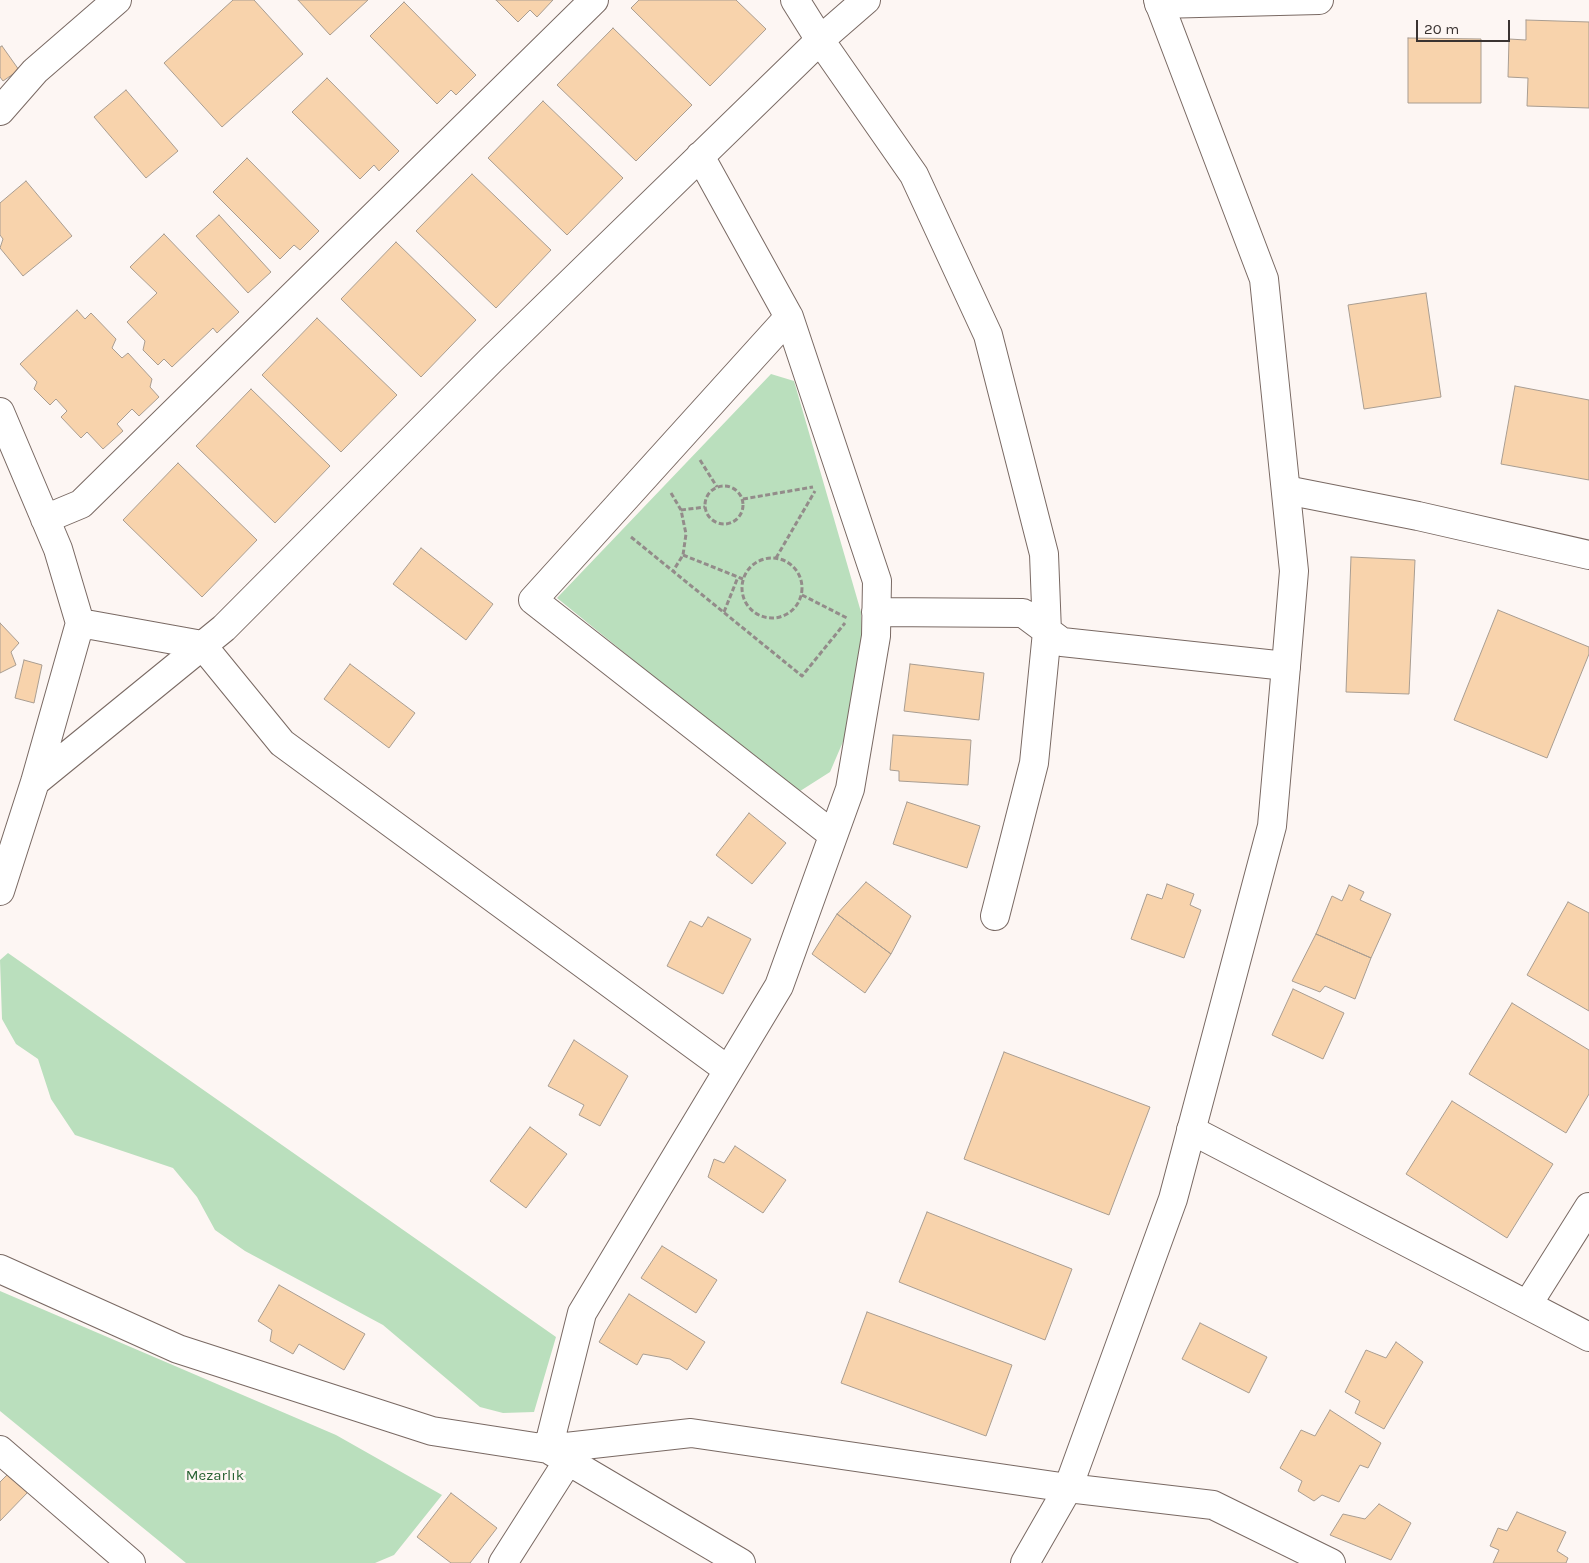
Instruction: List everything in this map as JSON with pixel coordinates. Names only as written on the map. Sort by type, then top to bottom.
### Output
[{"type":"street","points":[[0,111],[35,71],[117,0]]},
{"type":"street","points":[[45,519],[81,504],[594,0]]},
{"type":"street","points":[[795,0],[820,40],[914,175],[988,335],[1044,554],[1047,632],[1034,763],[995,916]]},
{"type":"street","points":[[35,782],[224,628],[491,360],[820,40],[866,0]]},
{"type":"street","points":[[1025,1563],[1068,1488],[1173,1199],[1272,826],[1286,666],[1294,571],[1264,279],[1158,2],[1319,0]]},
{"type":"street","points":[[503,1563],[558,1455],[582,1313],[779,986],[850,789],[876,636],[876,581],[789,317],[700,156]]},
{"type":"street","points":[[789,317],[533,600],[833,835]]},
{"type":"street","points":[[0,412],[58,549],[80,623],[35,782],[0,891]]},
{"type":"street","points":[[1286,490],[1418,516],[1589,555]]},
{"type":"street","points":[[876,612],[1023,613],[1062,642],[1286,666]]},
{"type":"street","points":[[80,623],[202,645],[282,743],[728,1070]]},
{"type":"street","points":[[1191,1130],[1589,1337]]},
{"type":"street","points":[[1528,1304],[1589,1206]]},
{"type":"street","points":[[0,1269],[188,1352],[432,1430],[558,1455],[741,1563]]},
{"type":"street","points":[[558,1455],[691,1433],[1068,1488],[1213,1505],[1331,1563]]},
{"type":"street","points":[[0,1450],[131,1563]]},
{"type":"path","points":[[717,486],[730,486],[743,499],[743,506],[738,518],[728,524],[721,524],[710,518],[704,507],[707,495],[717,486]]},
{"type":"path","points":[[743,499],[818,486],[776,558]]},
{"type":"path","points":[[669,489],[681,510],[686,534],[683,554],[673,571]]},
{"type":"path","points":[[681,510],[704,507]]},
{"type":"path","points":[[607,518],[802,676],[849,619],[802,595]]},
{"type":"path","points":[[683,554],[743,579]]},
{"type":"path","points":[[766,558],[776,558],[794,567],[800,575],[803,585],[802,595],[799,604],[783,618],[763,618],[748,606],[742,587],[743,579],[756,562],[766,558]]},
{"type":"path","points":[[724,612],[738,577]]},
{"type":"green space","points":[[771,374],[794,381],[861,612],[863,668],[848,730],[830,772],[797,793],[557,598]]},
{"type":"green space","points":[[8,953],[556,1337],[534,1412],[503,1413],[480,1407],[383,1325],[245,1251],[215,1230],[197,1197],[173,1168],[75,1135],[51,1099],[38,1059],[16,1044],[2,1019],[0,960]]},
{"type":"green space","name":"Mezarlık","points":[[0,1291],[336,1435],[442,1495],[394,1555],[375,1563],[186,1563],[0,1411]]},
{"type":"building","points":[[233,0],[254,0],[303,54],[222,127],[164,63]]},
{"type":"building","points":[[298,0],[368,0],[330,35]]},
{"type":"building","points":[[496,0],[553,0],[537,17],[530,10],[518,22]]},
{"type":"building","points":[[639,0],[736,0],[766,29],[710,86],[631,8]]},
{"type":"building","points":[[404,2],[476,75],[456,95],[451,90],[437,104],[370,36]]},
{"type":"building","points":[[1526,20],[1589,22],[1589,108],[1527,106],[1528,78],[1508,77],[1509,39],[1526,40]]},
{"type":"building","points":[[613,28],[692,105],[636,161],[557,85]]},
{"type":"building","points":[[1408,38],[1481,39],[1481,103],[1408,103]]},
{"type":"building","points":[[2,46],[19,70],[3,81],[0,77],[0,47]]},
{"type":"building","points":[[327,78],[399,151],[379,171],[374,165],[360,179],[292,112]]},
{"type":"building","points":[[126,90],[178,151],[146,178],[94,117]]},
{"type":"building","points":[[543,101],[623,178],[567,235],[488,158]]},
{"type":"building","points":[[247,158],[319,231],[300,250],[294,245],[280,259],[213,192]]},
{"type":"building","points":[[472,174],[551,250],[496,308],[416,231]]},
{"type":"building","points":[[26,181],[72,236],[23,276],[0,248],[3,239],[0,235],[0,203]]},
{"type":"building","points":[[219,215],[271,272],[248,293],[196,236]]},
{"type":"building","points":[[164,234],[239,312],[217,333],[213,328],[172,367],[164,359],[158,365],[143,350],[145,341],[127,322],[157,293],[130,267]]},
{"type":"building","points":[[396,242],[476,320],[421,377],[341,299]]},
{"type":"building","points":[[1426,293],[1441,397],[1364,409],[1348,305]]},
{"type":"building","points":[[77,310],[85,319],[91,313],[116,339],[112,348],[122,358],[128,353],[152,379],[150,387],[159,397],[139,416],[132,409],[117,424],[123,431],[103,449],[87,432],[81,438],[61,417],[67,411],[56,399],[50,405],[34,389],[37,382],[20,364]]},
{"type":"building","points":[[317,318],[397,395],[341,452],[262,375]]},
{"type":"building","points":[[1515,386],[1589,400],[1589,480],[1501,464]]},
{"type":"building","points":[[251,389],[330,466],[275,523],[196,446]]},
{"type":"building","points":[[178,463],[257,540],[202,597],[123,520]]},
{"type":"building","points":[[421,548],[493,604],[466,640],[393,584]]},
{"type":"building","points":[[1351,557],[1415,560],[1409,694],[1346,692]]},
{"type":"building","points":[[1498,610],[1589,647],[1589,654],[1547,758],[1454,720]]},
{"type":"building","points":[[0,623],[19,643],[11,652],[16,665],[0,673]]},
{"type":"building","points":[[24,660],[42,665],[34,703],[15,698]]},
{"type":"building","points":[[350,664],[415,713],[389,748],[324,699]]},
{"type":"building","points":[[910,664],[984,673],[979,720],[904,711]]},
{"type":"building","points":[[893,735],[971,740],[968,785],[899,781],[899,771],[890,770]]},
{"type":"building","points":[[907,802],[980,826],[967,868],[893,844]]},
{"type":"building","points":[[749,813],[786,843],[752,884],[716,855]]},
{"type":"building","points":[[866,882],[911,916],[891,954],[837,914]]},
{"type":"building","points":[[1167,884],[1194,894],[1190,905],[1201,910],[1184,958],[1131,939],[1147,894],[1162,899]]},
{"type":"building","points":[[1349,885],[1364,892],[1360,900],[1391,914],[1371,958],[1316,934],[1332,896],[1342,901]]},
{"type":"building","points":[[1568,902],[1589,913],[1589,1011],[1527,975]]},
{"type":"building","points":[[837,914],[891,954],[865,993],[812,954]]},
{"type":"building","points":[[708,917],[751,939],[723,994],[667,966],[690,921],[702,927]]},
{"type":"building","points":[[1316,934],[1371,958],[1355,999],[1325,986],[1320,992],[1292,981]]},
{"type":"building","points":[[1293,989],[1344,1013],[1323,1059],[1272,1035]]},
{"type":"building","points":[[1512,1003],[1589,1050],[1589,1094],[1566,1133],[1469,1074]]},
{"type":"building","points":[[574,1040],[628,1076],[600,1126],[579,1115],[584,1105],[548,1086]]},
{"type":"building","points":[[1004,1052],[1150,1107],[1109,1215],[964,1159]]},
{"type":"building","points":[[1452,1101],[1553,1164],[1507,1238],[1406,1174]]},
{"type":"building","points":[[530,1127],[567,1154],[526,1208],[490,1181]]},
{"type":"building","points":[[735,1146],[786,1180],[763,1213],[708,1177],[714,1159],[724,1163]]},
{"type":"building","points":[[927,1212],[1072,1269],[1045,1340],[899,1282]]},
{"type":"building","points":[[662,1246],[717,1280],[696,1313],[641,1278]]},
{"type":"building","points":[[279,1285],[365,1334],[344,1370],[299,1344],[293,1354],[270,1341],[272,1330],[258,1321]]},
{"type":"building","points":[[629,1294],[705,1342],[687,1370],[670,1359],[643,1354],[637,1365],[599,1342]]},
{"type":"building","points":[[867,1312],[1012,1365],[986,1436],[841,1383]]},
{"type":"building","points":[[1200,1323],[1267,1357],[1249,1393],[1182,1359]]},
{"type":"building","points":[[1396,1342],[1423,1362],[1384,1429],[1355,1413],[1360,1401],[1345,1392],[1366,1350],[1386,1358]]},
{"type":"building","points":[[1330,1410],[1381,1443],[1368,1468],[1360,1465],[1339,1502],[1322,1495],[1314,1501],[1298,1491],[1302,1481],[1280,1468],[1301,1430],[1315,1436]]},
{"type":"building","points":[[9,1473],[28,1492],[0,1521],[0,1482]]},
{"type":"building","points":[[451,1493],[497,1528],[470,1563],[451,1563],[417,1537]]},
{"type":"building","points":[[1379,1504],[1411,1523],[1391,1560],[1330,1535],[1343,1514],[1365,1519]]},
{"type":"building","points":[[1517,1512],[1566,1532],[1557,1551],[1568,1558],[1566,1563],[1493,1563],[1499,1550],[1490,1546],[1498,1528],[1507,1531]]}]
